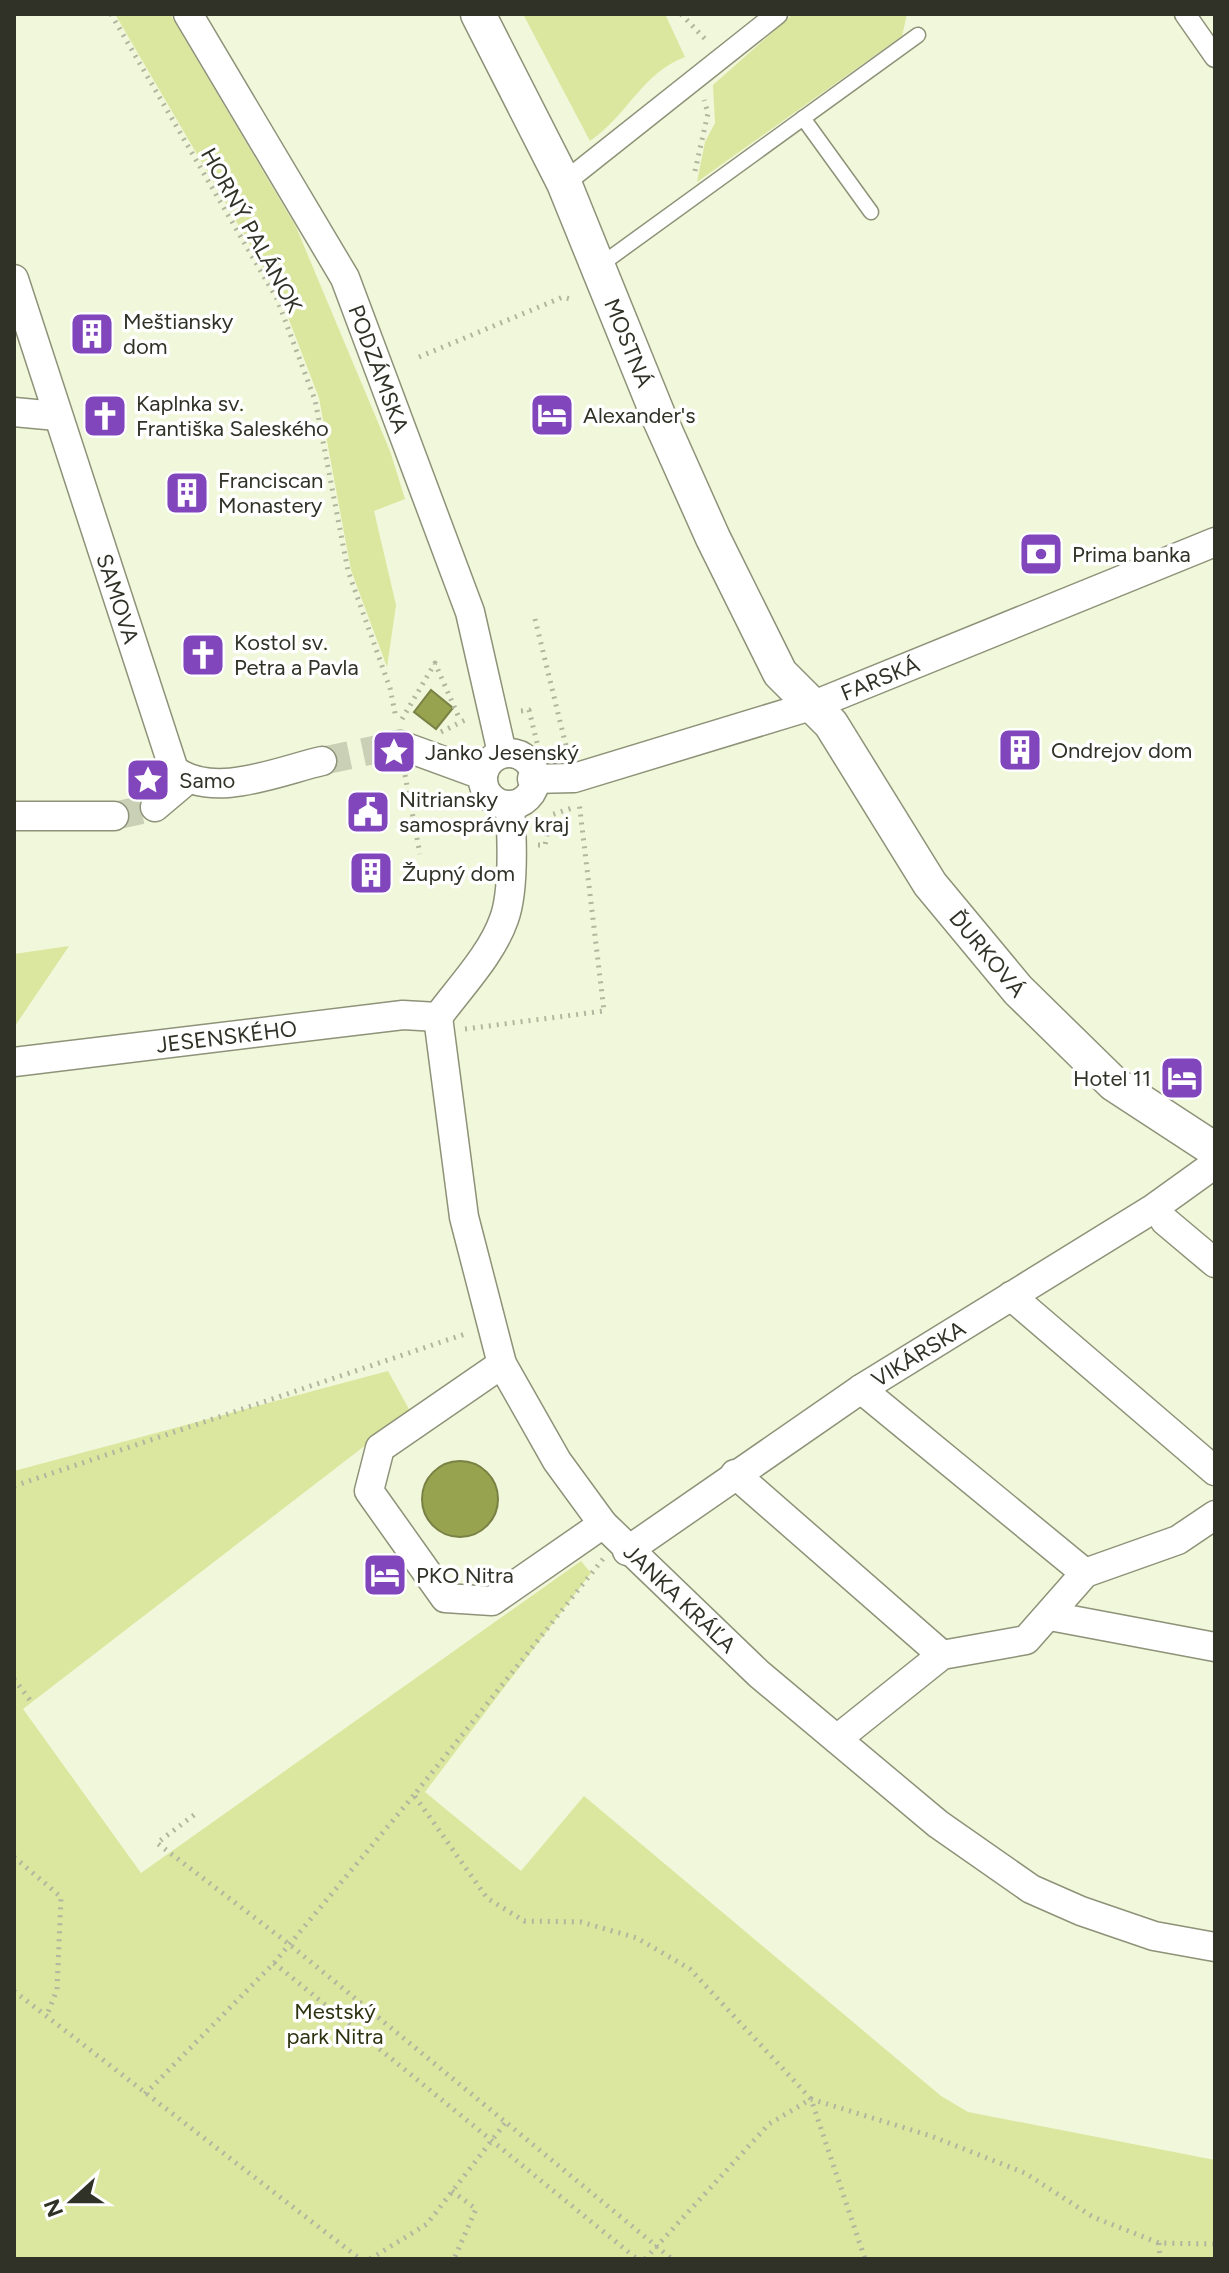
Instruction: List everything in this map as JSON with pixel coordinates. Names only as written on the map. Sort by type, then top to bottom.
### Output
[{"type":"street","name":"PODZÁMSKA","points":[[188,14],[345,278],[470,612],[502,753]]},
{"type":"street","name":"MOSTNÁ","points":[[478,14],[564,183],[658,415],[720,552],[780,673],[814,705]]},
{"type":"street","points":[[564,183],[777,14]]},
{"type":"street","points":[[1185,14],[1215,57]]},
{"type":"street","name":"SAMOVA","points":[[14,279],[167,757],[174,770],[187,780]]},
{"type":"street","points":[[14,412],[57,416]]},
{"type":"street","name":"FARSKÁ","points":[[532,779],[574,778],[814,705],[1215,542]]},
{"type":"street","name":"ĎURKOVÁ","points":[[814,705],[831,724],[930,884],[1018,990],[1114,1084],[1215,1150]]},
{"type":"street","points":[[393,746],[400,745],[482,775]]},
{"type":"street","points":[[502,753],[525,757],[532,767],[526,800],[510,807],[496,802],[487,792],[482,775],[490,760],[502,753]]},
{"type":"street","points":[[155,807],[187,780],[204,785],[221,784],[322,761]]},
{"type":"street","points":[[438,1017],[477,965],[504,918],[512,844],[510,807]]},
{"type":"street","points":[[14,816],[114,816]]},
{"type":"street","name":"JESENSKÉHO","points":[[14,1062],[403,1015],[438,1017]]},
{"type":"street","name":"JANKA KRÁĽA","points":[[438,1017],[464,1217],[502,1364],[557,1461],[603,1524],[616,1555],[938,1824],[1031,1889],[1081,1911],[1154,1936],[1215,1947]]},
{"type":"street","name":"VIKÁRSKA","points":[[616,1555],[861,1389],[1151,1210],[1215,1164]]},
{"type":"street","points":[[1165,1221],[1215,1263]]},
{"type":"street","points":[[1011,1296],[1215,1471]]},
{"type":"street","points":[[502,1364],[380,1448],[369,1491],[445,1598],[492,1601],[603,1524]]},
{"type":"street","points":[[861,1389],[1085,1573]]},
{"type":"street","points":[[735,1474],[942,1655]]},
{"type":"street","points":[[837,1739],[942,1655],[1026,1640],[1085,1573],[1178,1540],[1210,1522],[1215,1515]]},
{"type":"street","points":[[1050,1616],[1215,1647]]},
{"type":"lane","points":[[599,266],[918,35]]},
{"type":"lane","points":[[803,118],[871,212]]},
{"type":"path","name":"HORNÝ PALÁNOK","points":[[111,14],[277,299],[315,400],[348,571],[390,688]]},
{"type":"path","points":[[681,14],[722,56]]},
{"type":"path","points":[[691,200],[702,131],[708,113],[696,77]]},
{"type":"path","points":[[419,357],[563,297],[574,300]]},
{"type":"path","points":[[464,1030],[604,1011],[579,805],[535,619]]},
{"type":"path","points":[[512,844],[545,845],[551,815],[579,805]]},
{"type":"path","points":[[14,1486],[490,1326]]},
{"type":"path","points":[[145,2094],[274,1963],[616,1555]]},
{"type":"path","points":[[14,1679],[33,1704]]},
{"type":"path","points":[[414,1795],[487,1898],[524,1921],[581,1922],[637,1938],[690,1969],[811,2099],[865,2259]]},
{"type":"path","points":[[194,1815],[157,1843],[289,1944],[672,2259]]},
{"type":"path","points":[[14,1857],[61,1897],[57,1990],[46,2017]]},
{"type":"path","points":[[274,1963],[637,2259]]},
{"type":"path","points":[[14,1991],[360,2259]]},
{"type":"path","points":[[645,2259],[769,2124],[811,2099],[931,2136],[1025,2173],[1093,2217],[1159,2243],[1215,2244]]},
{"type":"path","points":[[370,2259],[427,2224],[506,2122]]},
{"type":"path","points":[[452,2191],[476,2209],[454,2259]]},
{"type":"path","points":[[1159,2243],[1160,2259]]},
{"type":"green space","points":[[115,14],[170,14],[296,227],[390,451],[405,499],[374,511],[396,605],[387,667],[351,570],[319,398],[280,296]]},
{"type":"green space","points":[[523,14],[665,14],[685,57],[657,73],[590,141]]},
{"type":"green space","points":[[793,14],[907,14],[902,36],[697,182],[705,142],[715,123],[713,85]]},
{"type":"green space","points":[[69,946],[15,1026],[14,1026],[14,954]]},
{"type":"green space","name":"Mestský park Nitra","points":[[388,1371],[410,1411],[23,1709],[141,1873],[581,1561],[591,1573],[425,1792],[521,1871],[584,1796],[941,2096],[968,2112],[1215,2160],[1215,2259],[14,2259],[14,1471]]},
{"type":"shaded area","points":[[431,690],[453,708],[436,729],[414,712]]},
{"type":"shaded area","points":[[460,1461],[475,1464],[487,1472],[495,1484],[498,1499],[495,1514],[487,1526],[475,1534],[460,1537],[445,1534],[433,1526],[425,1514],[422,1499],[425,1484],[433,1472],[445,1464]]},
{"type":"tunnel","points":[[322,761],[393,746]]},
{"type":"tunnel","points":[[114,816],[155,807]]},
{"type":"place","name":"Meštiansky dom","points":[[92,334]]},
{"type":"place","name":"Alexander's","points":[[552,415]]},
{"type":"place","name":"Kaplnka sv. Františka Saleského","points":[[105,416]]},
{"type":"place","name":"Franciscan Monastery","points":[[187,493]]},
{"type":"place","name":"Prima banka","points":[[1041,554]]},
{"type":"place","name":"Kostol sv. Petra a Pavla","points":[[203,655]]},
{"type":"place","name":"Ondrejov dom","points":[[1020,750]]},
{"type":"place","name":"Janko Jesenský","points":[[394,752]]},
{"type":"place","name":"Samo","points":[[148,780]]},
{"type":"place","name":"Nitriansky samosprávny kraj","points":[[368,812]]},
{"type":"place","name":"Župný dom","points":[[371,873]]},
{"type":"place","name":"Hotel 11","points":[[1182,1078]]},
{"type":"place","name":"PKO Nitra","points":[[385,1575]]}]
